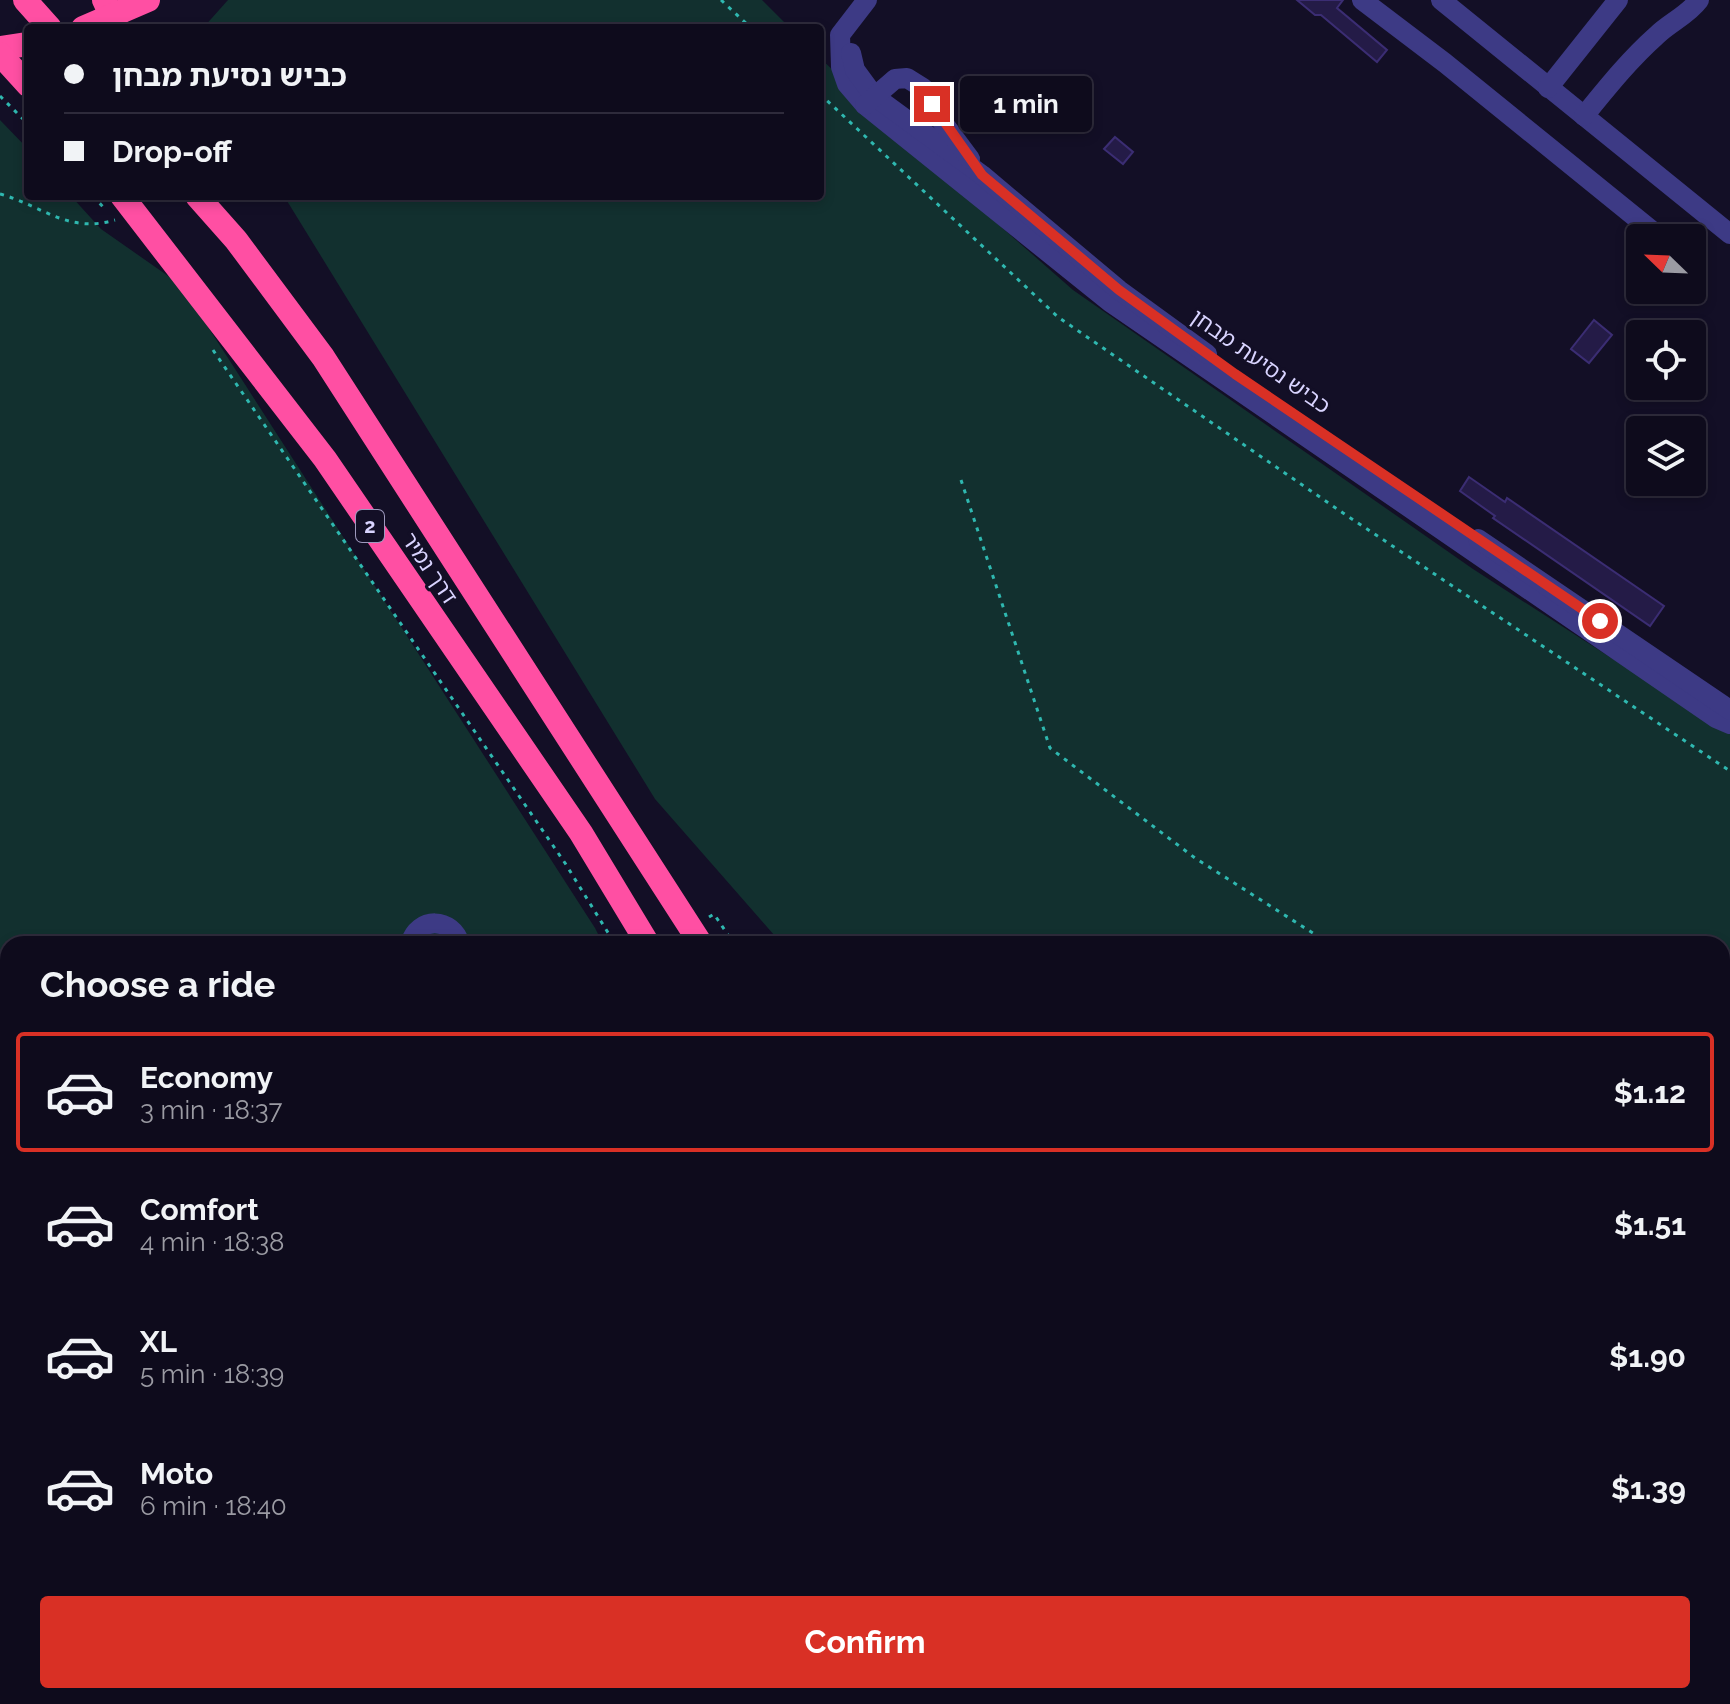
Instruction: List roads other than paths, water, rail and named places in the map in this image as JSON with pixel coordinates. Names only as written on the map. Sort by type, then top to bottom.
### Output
[{"type":"highway","points":[[25,0],[46,24]]},
{"type":"highway","points":[[104,0],[115,24]]},
{"type":"highway","points":[[92,24],[148,0]]},
{"type":"highway","points":[[0,48],[24,45]]},
{"type":"highway","points":[[0,54],[24,83]]},
{"type":"highway","points":[[0,81],[24,87]]},
{"type":"highway","name":"דרך נמיר","points":[[125,200],[325,459],[581,833],[643,936]]},
{"type":"highway","name":"דרך נמיר","points":[[201,200],[236,240],[323,357],[696,936]]},
{"type":"highway","points":[[211,200],[236,240]]},
{"type":"street","name":"כביש נסיעת מבחן","points":[[867,0],[840,35],[841,67],[847,84],[982,175],[1119,290],[1235,374],[1730,710]]},
{"type":"street","name":"כביש נסיעת מבחן","points":[[884,0],[854,39],[850,56],[870,100],[1110,302],[1585,629],[1716,718],[1730,724]]},
{"type":"street","points":[[1362,0],[1644,224]]},
{"type":"street","points":[[1441,0],[1730,234]]},
{"type":"street","points":[[1548,88],[1618,0]]},
{"type":"street","points":[[1584,116],[1653,38],[1686,15],[1699,0]]},
{"type":"street","points":[[870,100],[895,79],[907,78],[923,88],[941,120],[982,175]]},
{"type":"street","points":[[414,936],[417,930],[432,923],[448,926],[456,936]]}]
